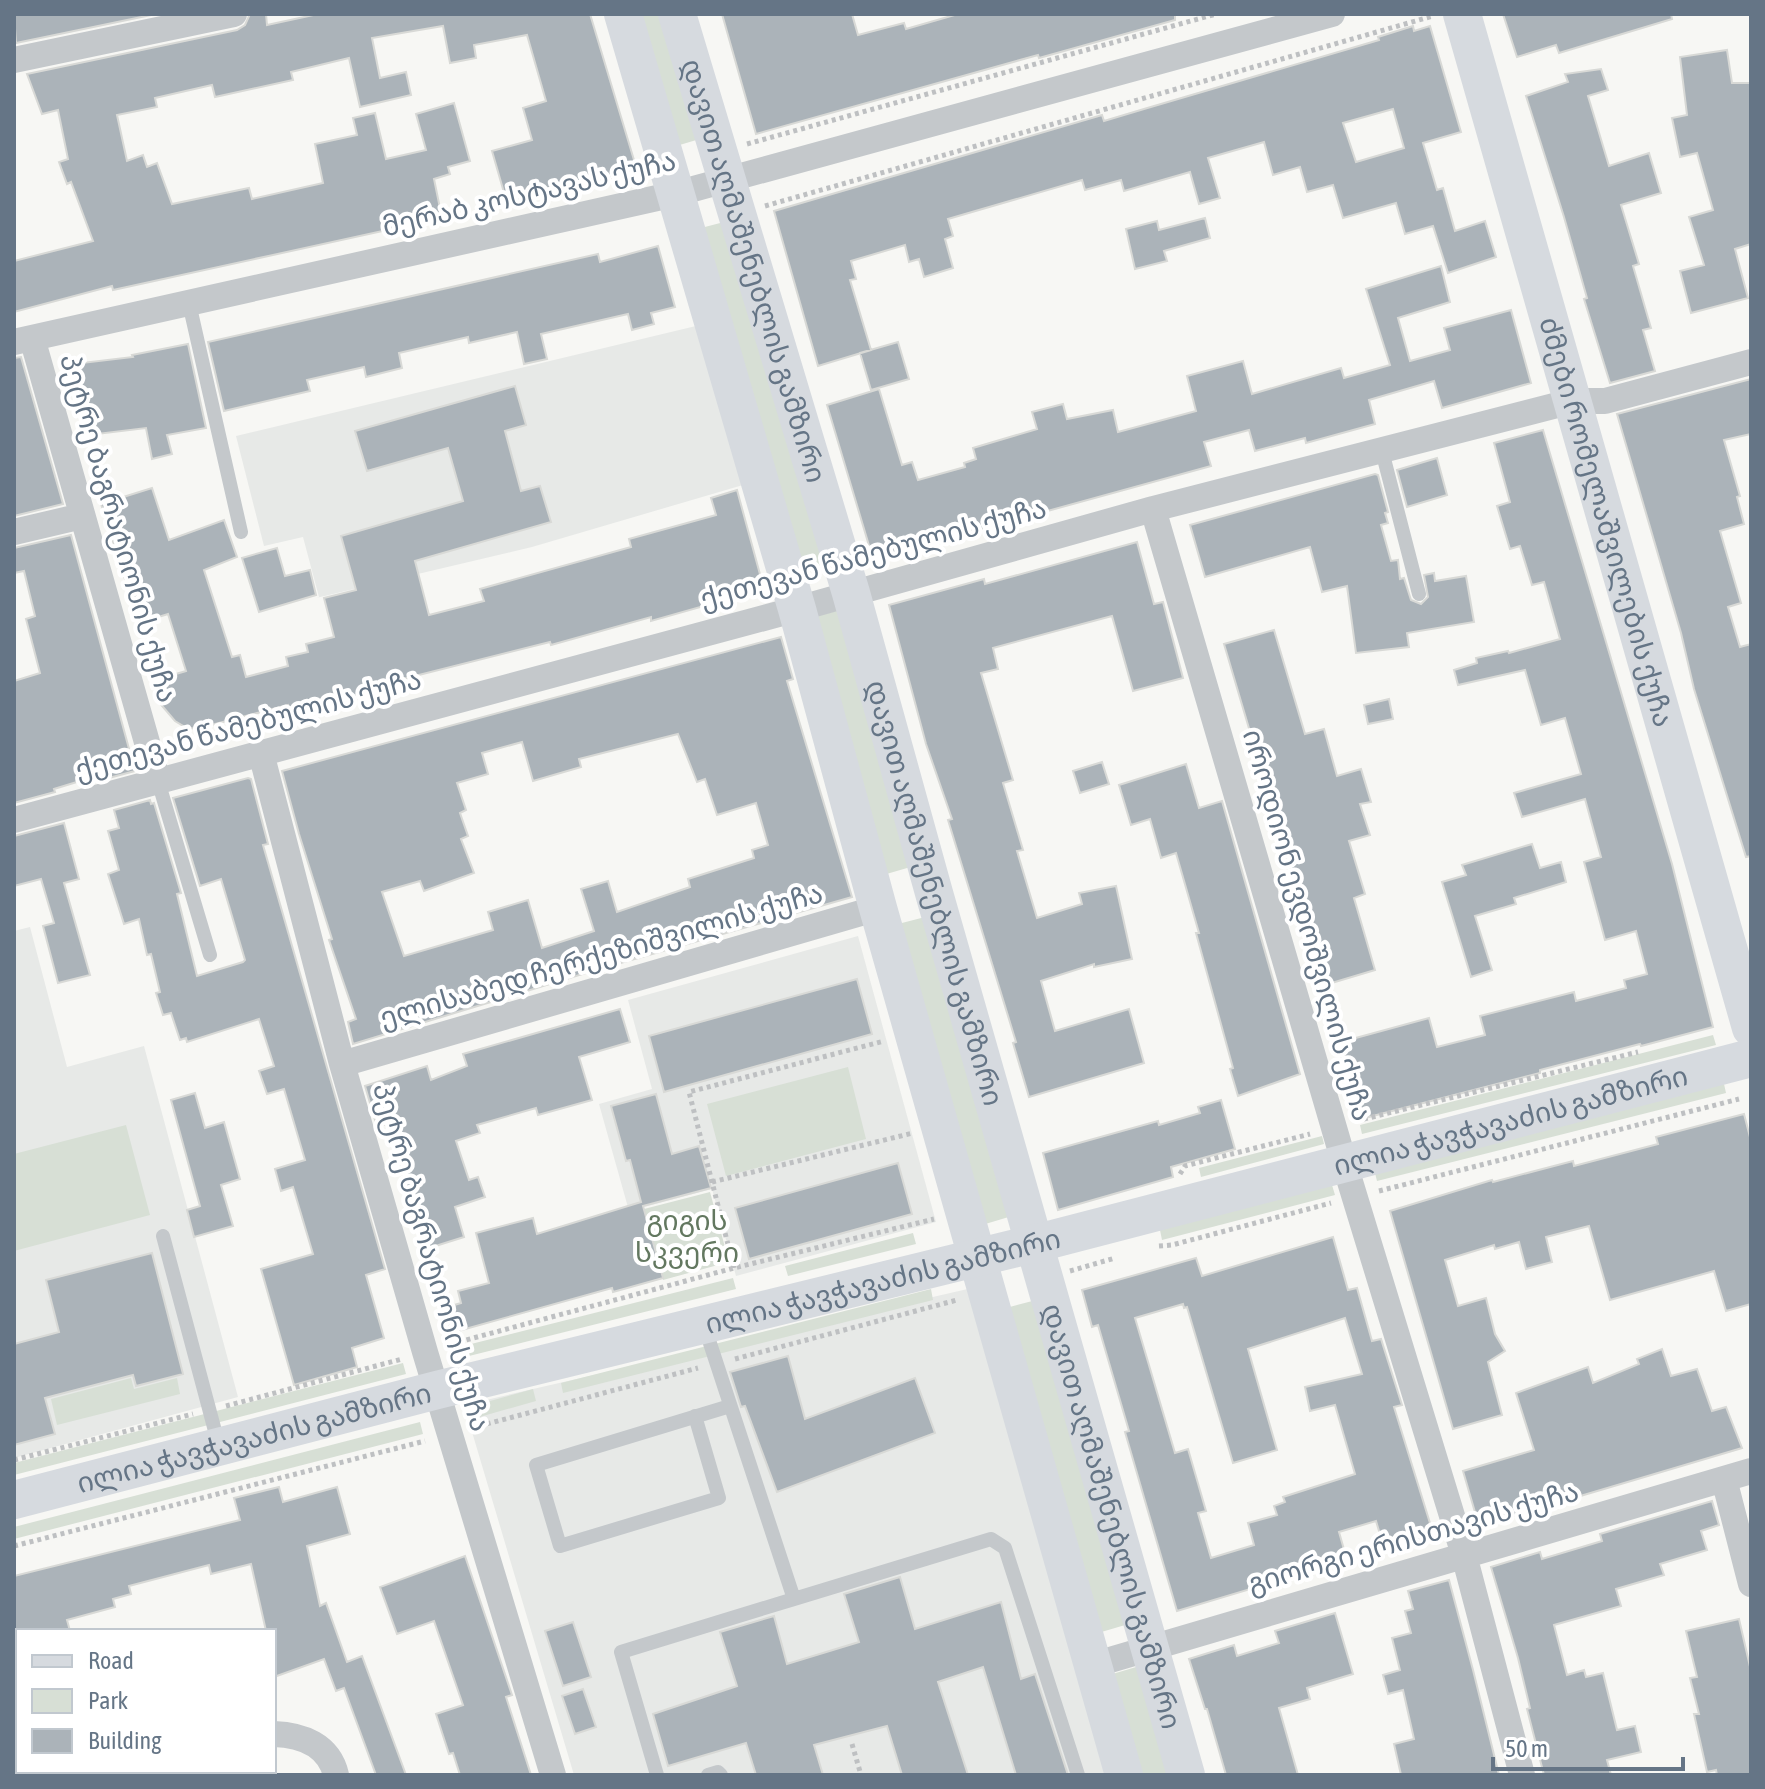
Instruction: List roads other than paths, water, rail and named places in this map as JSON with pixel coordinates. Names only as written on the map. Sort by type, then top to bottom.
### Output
[{"type":"street","points":[[14,60],[234,14]]},
{"type":"street","name":"დავით აღმაშენებლის გამზირი","points":[[623,14],[797,609],[878,908],[1124,1775]]},
{"type":"street","name":"დავით აღმაშენებლის გამზირი","points":[[677,14],[731,163],[1186,1775]]},
{"type":"street","name":"მერაბ კოსტავას ქუჩა","points":[[23,340],[675,194],[731,163],[1332,14]]},
{"type":"street","name":"ძმები რომელაშვილების ქუჩა","points":[[1448,15],[1573,401],[1751,1028]]},
{"type":"street","name":"პეტრე ბაგრატიონის ქუჩა","points":[[23,340],[82,516],[158,781]]},
{"type":"street","name":"ქეთევან წამებულის ქუჩა","points":[[14,820],[797,609],[1153,509],[1573,401],[1605,401],[1751,362]]},
{"type":"street","name":"იროდიონ ევდოშვილის ქუჩა","points":[[1153,509],[1344,1162],[1464,1555],[1522,1775]]},
{"type":"street","points":[[14,532],[82,516]]},
{"type":"street","name":"პეტრე ბაგრატიონის ქუჩა","points":[[261,753],[342,1064],[553,1775]]},
{"type":"street","name":"ელისაბედ ჩერქეზიშვილის ქუჩა","points":[[342,1064],[878,908]]},
{"type":"street","name":"ილია ჭავჭავაძის გამზირი","points":[[14,1500],[437,1390],[1034,1244],[1751,1058]]},
{"type":"street","name":"გიორგი ერისთავის ქუჩა","points":[[1093,1665],[1751,1471]]},
{"type":"street","points":[[1724,1479],[1751,1584]]},
{"type":"street","points":[[276,1734],[292,1734],[310,1741],[324,1752],[336,1775]]},
{"type":"lane","points":[[189,303],[241,532]]},
{"type":"lane","points":[[1382,451],[1419,594]]},
{"type":"lane","points":[[158,781],[210,955]]},
{"type":"lane","points":[[163,1236],[219,1447]]},
{"type":"lane","points":[[704,1325],[794,1599]]},
{"type":"lane","points":[[695,1416],[719,1498],[560,1546],[536,1465],[695,1416],[730,1406]]},
{"type":"lane","points":[[657,1775],[621,1652],[991,1539],[1005,1548],[1078,1775]]},
{"type":"lane","points":[[708,1775],[718,1772],[721,1775]]},
{"type":"park label","name":"გიგის სკვერი","points":[[687,1236]]}]
